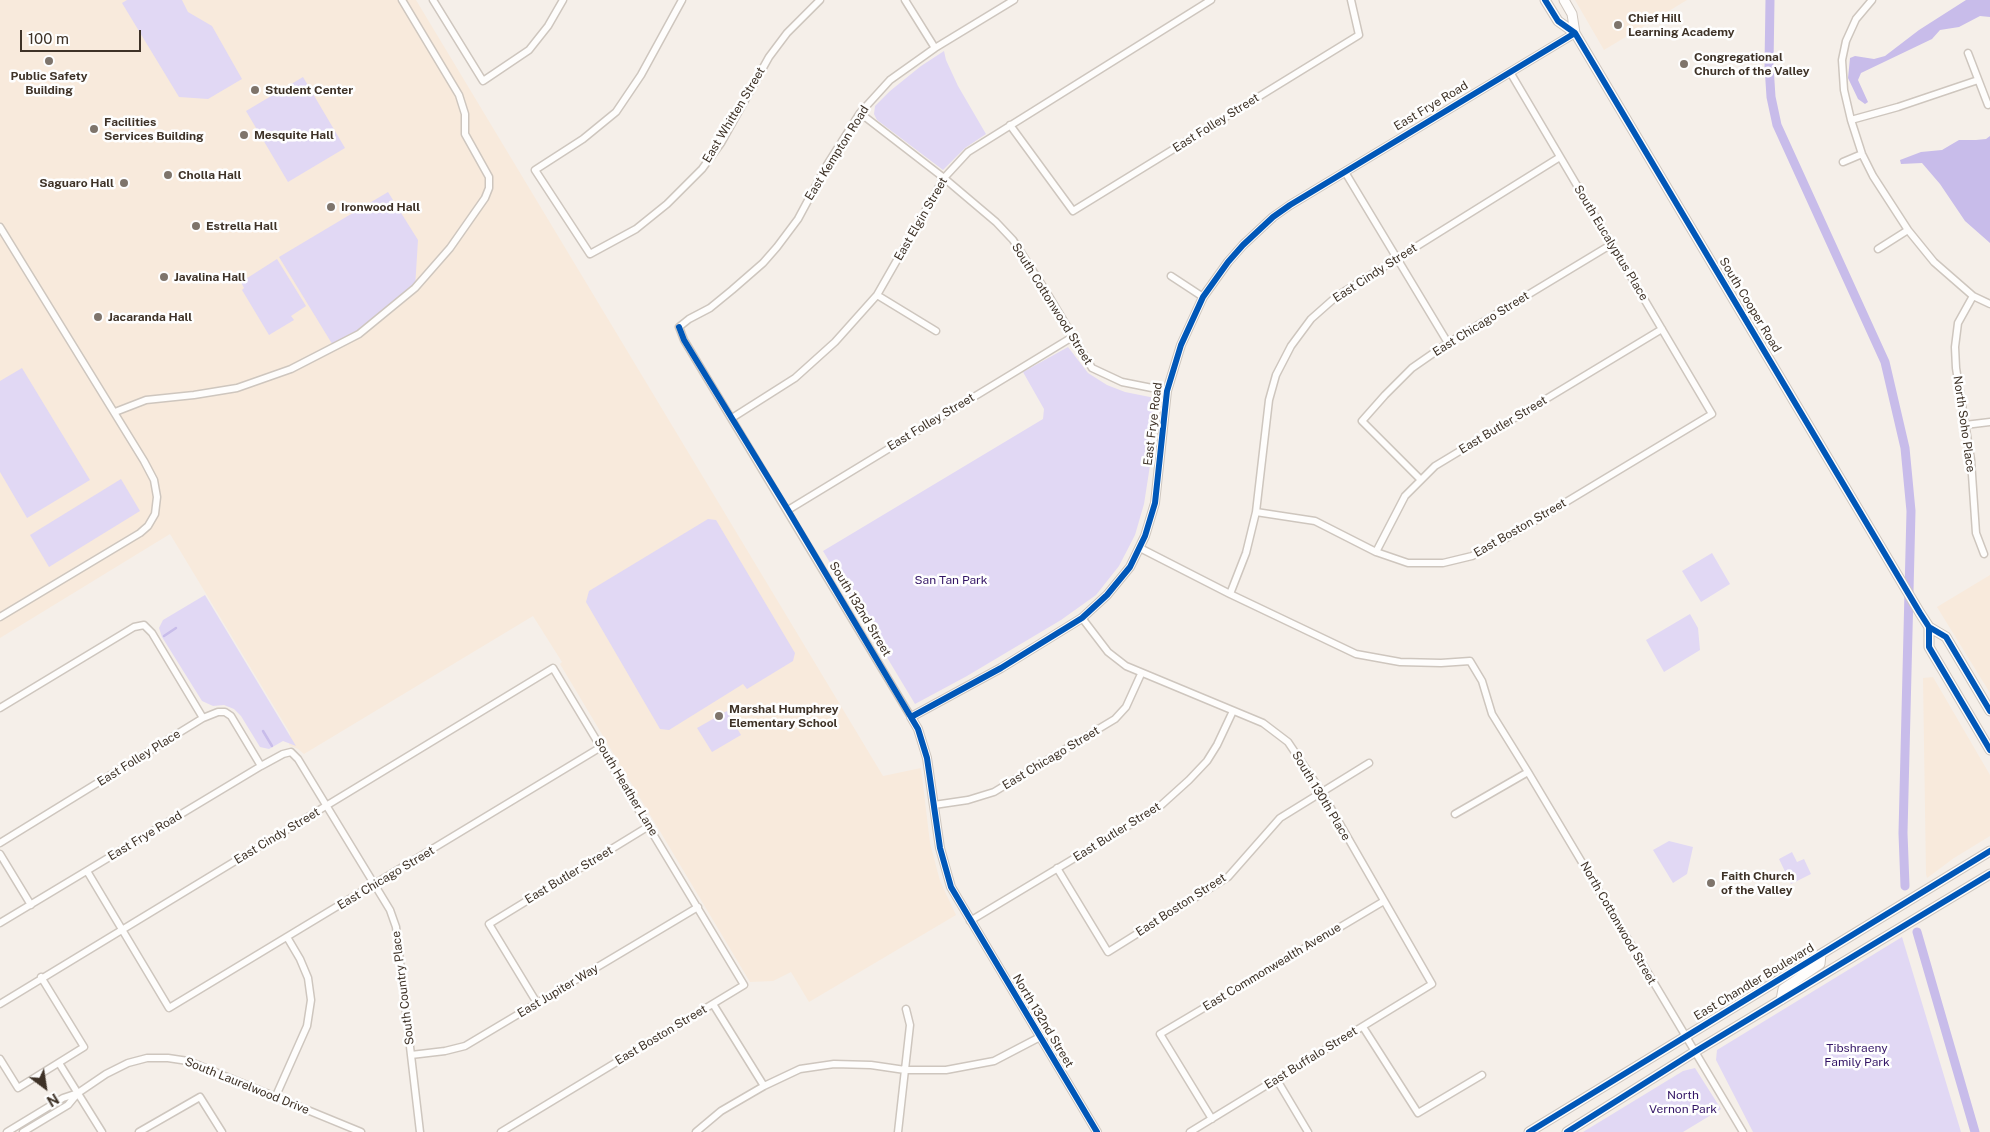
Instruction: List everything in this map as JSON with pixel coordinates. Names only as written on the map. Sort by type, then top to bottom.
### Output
[{"type":"main road","name":"South Cooper Road","points":[[1545,0],[1558,21],[1574,33],[1929,627],[1946,637],[1990,711]]},
{"type":"main road","name":"South Cooper Road","points":[[1564,0],[1572,14],[1574,33]]},
{"type":"main road","name":"South Cooper Road","points":[[1929,627],[1928,646],[1990,750]]},
{"type":"main road","name":"East Chandler Boulevard","points":[[1530,1132],[1990,851]]},
{"type":"main road","points":[[1567,1132],[1696,1051],[1990,874]]},
{"type":"main road","points":[[1781,1000],[1783,989],[1820,964],[1821,954]]},
{"type":"street","points":[[115,412],[146,400],[237,388],[291,369],[359,334],[416,288],[450,248],[485,198],[489,188],[489,177],[465,134],[465,114],[459,95],[402,0]]},
{"type":"street","points":[[433,0],[483,81],[529,50],[548,26],[563,0]]},
{"type":"street","name":"East Whitten Street","points":[[682,0],[641,75],[616,112],[583,140],[535,170],[590,254],[636,229],[667,204],[702,170],[721,143],[768,57],[787,33],[820,0]]},
{"type":"street","points":[[905,0],[935,48]]},
{"type":"street","name":"East Kempton Road","points":[[679,327],[689,319],[710,308],[778,247],[798,218],[860,113],[890,80],[935,48],[1014,0]]},
{"type":"street","name":"East Elgin Street","points":[[732,418],[795,378],[835,342],[877,295],[944,178],[968,152],[1211,0]]},
{"type":"street","name":"East Folley Street","points":[[1010,125],[1073,211],[1359,35],[1350,0]]},
{"type":"street","points":[[1872,0],[1856,19],[1846,41],[1842,60],[1844,90],[1862,154],[1873,176],[1908,230],[1934,262],[1973,296],[1990,304]]},
{"type":"street","name":"East Frye Road","points":[[911,716],[1001,668],[1082,618],[1098,605],[1130,567],[1149,526],[1155,503],[1167,392],[1183,339],[1203,297],[1228,262],[1255,233],[1285,209],[1574,33]]},
{"type":"street","points":[[1968,53],[1988,105]]},
{"type":"street","name":"South Eucalyptus Place","points":[[1510,72],[1712,414]]},
{"type":"street","points":[[1851,120],[1898,107],[1978,80]]},
{"type":"street","name":"South Cottonwood Street","points":[[860,113],[944,178],[996,222],[1013,240],[1092,368],[1122,382],[1167,392]]},
{"type":"street","points":[[1842,162],[1862,154]]},
{"type":"street","name":"East Cindy Street","points":[[1230,594],[1246,552],[1256,512],[1269,400],[1276,375],[1291,346],[1311,319],[1337,296],[1560,157]]},
{"type":"street","points":[[1345,172],[1448,344]]},
{"type":"street","points":[[0,227],[115,412],[154,480],[157,497],[155,514],[148,526],[140,533],[0,617]]},
{"type":"street","points":[[1878,249],[1908,230]]},
{"type":"street","name":"East Chicago Street","points":[[1420,479],[1362,421],[1412,368],[1612,244]]},
{"type":"street","points":[[1171,276],[1203,297]]},
{"type":"street","points":[[877,295],[936,331]]},
{"type":"street","name":"North Soho Place","points":[[1973,296],[1958,323],[1955,347],[1956,368],[1971,460],[1976,533],[1984,554]]},
{"type":"street","name":"South 132nd Street","points":[[679,327],[684,340],[918,729],[927,758],[946,873],[951,887],[970,921]]},
{"type":"street","name":"East Butler Street","points":[[1376,552],[1398,508],[1420,479],[1435,466],[1662,329]]},
{"type":"street","name":"East Folley Street","points":[[788,510],[1074,336]]},
{"type":"street","name":"East Boston Street","points":[[1256,512],[1315,521],[1376,552],[1408,563],[1443,563],[1472,556],[1508,537],[1712,414]]},
{"type":"street","points":[[1965,425],[1990,422]]},
{"type":"street","points":[[1140,548],[1230,594]]},
{"type":"street","name":"North Cottonwood Street","points":[[1230,594],[1356,654],[1400,662],[1441,663],[1470,661],[1482,681],[1492,714],[1743,1132]]},
{"type":"street","name":"South 130th Place","points":[[1082,618],[1111,656],[1126,666],[1141,674],[1263,724],[1283,737],[1296,753],[1321,792],[1432,984]]},
{"type":"street","points":[[0,708],[134,627],[144,625],[152,633],[203,718]]},
{"type":"street","name":"East Cindy Street","points":[[0,1004],[41,977],[553,668]]},
{"type":"street","name":"South Heather Lane","points":[[553,668],[698,907]]},
{"type":"street","name":"East Chicago Street","points":[[934,805],[968,800],[994,792],[1105,726],[1115,719],[1126,707],[1141,674]]},
{"type":"street","name":"East Butler Street","points":[[970,921],[1158,808],[1178,791],[1207,761],[1233,711]]},
{"type":"street","name":"East Folley Place","points":[[0,843],[203,718],[218,712],[224,712],[231,716],[261,766]]},
{"type":"street","name":"East Chicago Street","points":[[122,929],[170,1008],[601,747]]},
{"type":"street","name":"East Frye Road","points":[[0,923],[261,766],[283,754],[291,752]]},
{"type":"street","name":"South Country Place","points":[[291,752],[298,759],[390,910],[396,927],[420,1132]]},
{"type":"street","name":"East Boston Street","points":[[1057,868],[1108,952],[1228,876],[1280,818],[1369,763]]},
{"type":"street","points":[[1455,814],[1528,772]]},
{"type":"street","name":"East Butler Street","points":[[537,1003],[488,924],[649,826]]},
{"type":"street","points":[[0,854],[31,904]]},
{"type":"street","points":[[87,871],[122,929]]},
{"type":"street","name":"East Commonwealth Avenue","points":[[1212,1119],[1160,1034],[1384,900]]},
{"type":"street","name":"East Boston Street","points":[[501,1132],[744,985],[698,907]]},
{"type":"street","name":"East Jupiter Way","points":[[411,1054],[444,1051],[465,1046],[698,907]]},
{"type":"street","name":"North 132nd Street","points":[[970,921],[1097,1132]]},
{"type":"street","points":[[275,1098],[307,1026],[311,1000],[308,978],[300,959],[287,938]]},
{"type":"street","points":[[0,1059],[18,1088],[84,1047],[41,977]]},
{"type":"street","name":"East Buffalo Street","points":[[1190,1132],[1432,984]]},
{"type":"street","points":[[713,1004],[764,1086]]},
{"type":"street","points":[[898,1132],[910,1025],[906,1009]]},
{"type":"street","points":[[1363,1026],[1418,1114],[1482,1075]]},
{"type":"street","points":[[696,1132],[721,1111],[764,1086],[800,1070],[834,1064],[871,1065],[905,1070],[946,1070],[994,1061],[1040,1037]]},
{"type":"street","name":"South Laurelwood Drive","points":[[7,1132],[128,1063],[147,1058],[168,1058],[188,1061],[361,1132]]},
{"type":"street","points":[[59,1063],[102,1132]]},
{"type":"street","points":[[1277,1080],[1308,1132]]},
{"type":"street","name":"South Laurelwood Drive","points":[[23,1132],[68,1105],[78,1093]]},
{"type":"street","points":[[139,1132],[200,1097],[222,1132]]},
{"type":"shaded area","points":[[0,0],[416,0],[883,776],[921,768],[930,843],[940,881],[956,915],[809,1002],[791,972],[773,981],[750,982],[533,616],[304,754],[289,745],[290,733],[170,534],[0,638]]},
{"type":"shaded area","name":"Chief Hill Learning Academy","points":[[1575,0],[1687,0],[1604,50]]},
{"type":"shaded area","points":[[1966,0],[1990,0],[1990,17],[1980,16],[1959,27],[1940,30],[1932,39],[1861,73],[1858,80],[1868,102],[1865,104],[1858,99],[1848,78],[1850,58],[1855,56],[1874,59],[1885,56],[1919,30]]},
{"type":"shaded area","points":[[1990,136],[1990,243],[1965,221],[1940,184],[1922,163],[1901,164],[1900,160],[1921,152],[1942,150],[1959,140],[1986,139]]},
{"type":"shaded area","points":[[1990,575],[1990,693],[1937,607]]},
{"type":"shaded area","points":[[1933,677],[1990,775],[1990,836],[1954,858],[1927,878],[1923,678]]},
{"type":"green space","points":[[127,0],[182,0],[188,12],[212,26],[242,79],[208,99],[179,97],[122,3]]},
{"type":"green space","points":[[944,51],[958,86],[986,134],[965,148],[943,170],[877,120],[874,114],[875,106],[890,91],[921,66]]},
{"type":"green space","points":[[303,77],[345,148],[288,182],[246,111]]},
{"type":"green space","points":[[388,192],[418,240],[415,288],[359,334],[334,347],[279,257]]},
{"type":"green space","points":[[277,259],[306,306],[291,316],[294,320],[269,335],[242,290],[244,288],[241,282]]},
{"type":"green space","name":"San Tan Park","points":[[1068,347],[1088,373],[1107,385],[1125,392],[1155,398],[1156,407],[1151,459],[1144,504],[1135,535],[1119,566],[1096,595],[1061,620],[967,676],[915,704],[823,551],[1043,419],[1044,409],[1023,372]]},
{"type":"green space","points":[[22,368],[90,480],[27,518],[0,472],[0,381]]},
{"type":"green space","points":[[121,479],[140,511],[49,567],[30,535]]},
{"type":"green space","points":[[708,519],[716,520],[795,653],[793,661],[747,689],[743,684],[669,730],[660,729],[586,602],[589,591]]},
{"type":"green space","points":[[1712,553],[1730,584],[1701,602],[1682,571]]},
{"type":"green space","points":[[205,595],[296,746],[283,741],[269,749],[260,747],[241,716],[234,709],[224,705],[213,706],[202,701],[162,637],[159,628],[163,620]]},
{"type":"green space","points":[[1690,614],[1698,628],[1700,650],[1664,672],[1646,640]]},
{"type":"green space","points":[[727,711],[741,735],[712,752],[697,728]]},
{"type":"green space","points":[[1669,841],[1693,847],[1687,874],[1673,883],[1653,850]]},
{"type":"green space","points":[[1792,852],[1797,862],[1804,859],[1811,874],[1791,884],[1779,859]]},
{"type":"green space","name":"Tibshraeny Family Park","points":[[1902,937],[1961,1132],[1753,1132],[1716,1060],[1717,1050]]},
{"type":"green space","name":"North Vernon Park","points":[[1695,1068],[1721,1109],[1683,1132],[1583,1132],[1683,1071]]},
{"type":"waterway","points":[[1770,0],[1769,66],[1771,97],[1777,125],[1885,362],[1905,448],[1911,511],[1903,833],[1905,886]]},
{"type":"waterway","points":[[164,636],[176,628]]},
{"type":"waterway","points":[[263,731],[272,746]]},
{"type":"waterway","points":[[1917,932],[1975,1132]]},
{"type":"cycle path","points":[[1545,0],[1558,21],[1575,33],[1920,613],[1929,627],[1946,637],[1990,711]]},
{"type":"cycle path","points":[[911,717],[1001,668],[1082,618],[1107,595],[1130,567],[1145,536],[1155,503],[1167,391],[1181,345],[1203,297],[1228,262],[1243,245],[1273,217],[1290,205],[1575,33]]},
{"type":"cycle path","points":[[679,327],[684,340],[918,729],[927,758],[940,848],[951,887],[1097,1132]]},
{"type":"cycle path","points":[[1929,627],[1929,647],[1990,750]]},
{"type":"cycle path","points":[[1529,1132],[1990,851]]},
{"type":"cycle path","points":[[1567,1132],[1696,1051],[1990,874]]},
{"type":"place","name":"Chief Hill Learning Academy","points":[[1618,25]]},
{"type":"place","name":"Public Safety Building","points":[[49,61]]},
{"type":"place","name":"Congregational Church of the Valley","points":[[1684,64]]},
{"type":"place","name":"Student Center","points":[[255,90]]},
{"type":"place","name":"Facilities Services Building","points":[[94,129]]},
{"type":"place","name":"Mesquite Hall","points":[[244,135]]},
{"type":"place","name":"Cholla Hall","points":[[168,175]]},
{"type":"place","name":"Saguaro Hall","points":[[124,183]]},
{"type":"place","name":"Ironwood Hall","points":[[331,207]]},
{"type":"place","name":"Estrella Hall","points":[[196,226]]},
{"type":"place","name":"Javalina Hall","points":[[164,277]]},
{"type":"place","name":"Jacaranda Hall","points":[[98,317]]},
{"type":"place","name":"Marshal Humphrey Elementary School","points":[[719,716]]},
{"type":"place","name":"Faith Church of the Valley","points":[[1711,883]]}]
